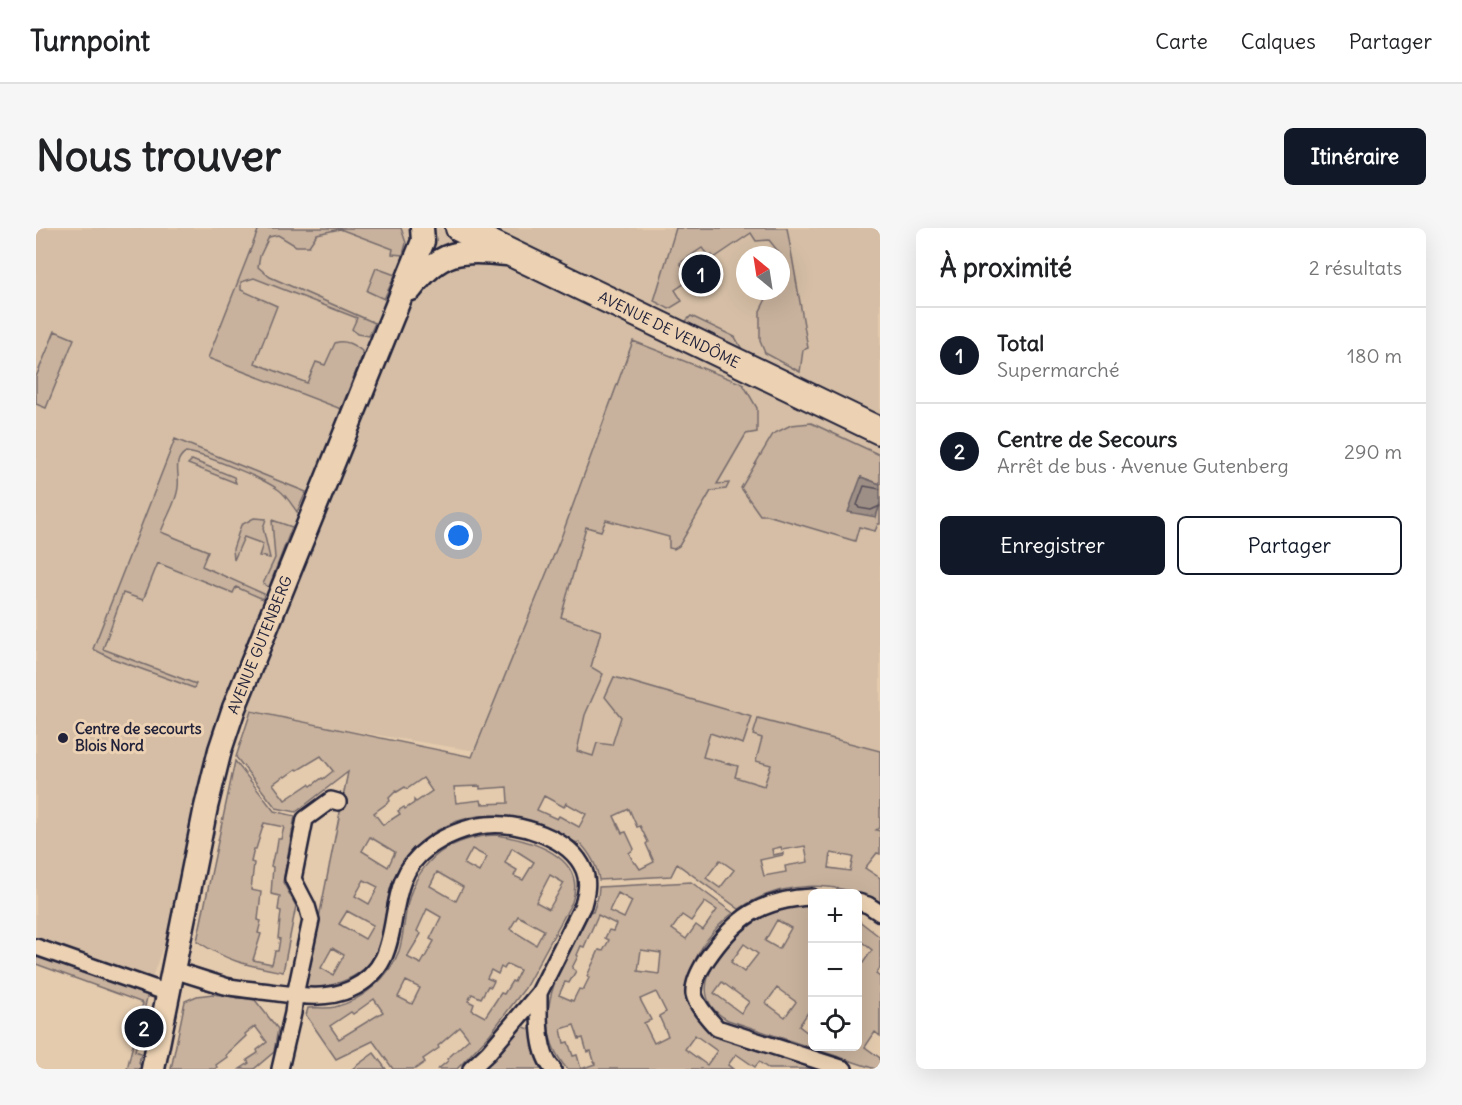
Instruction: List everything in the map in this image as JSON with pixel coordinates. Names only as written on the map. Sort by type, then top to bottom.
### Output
[{"type":"main road","name":"AVENUE GUTENBERG","points":[[153,1069],[206,807],[223,741],[423,242],[422,228]]},
{"type":"main road","name":"AVENUE DE VENDÔME","points":[[459,228],[880,431]]},
{"type":"main road","name":"AVENUE GUTENBERG","points":[[395,310],[422,274],[438,261],[456,253],[479,251],[507,254],[526,260]]},
{"type":"street","points":[[280,1069],[311,920],[308,906],[293,879],[305,819],[331,800],[338,802]]},
{"type":"street","points":[[173,970],[228,987],[295,995],[332,996],[351,989],[368,979],[389,948],[396,899],[401,882],[410,866],[426,849],[444,838],[486,825],[508,825],[531,830],[569,850],[584,870],[587,882],[586,894],[583,905],[539,993],[488,1053],[471,1069]]},
{"type":"street","points":[[808,897],[787,898],[743,917],[719,942],[699,970],[694,993],[705,1015],[717,1028],[844,1069]]},
{"type":"street","points":[[862,903],[880,913]]},
{"type":"street","points":[[36,947],[168,993]]},
{"type":"street","points":[[539,993],[538,1029],[548,1063],[554,1069]]},
{"type":"shaded area","points":[[36,228],[880,228],[880,808],[533,760],[245,714],[143,1003],[36,964]]},
{"type":"shaded area","points":[[259,228],[401,228],[406,243],[403,255],[392,254],[393,249],[340,229],[317,234],[309,246],[296,246],[278,235],[269,237],[260,256],[258,267],[270,277],[375,323],[369,336],[357,334],[352,329],[357,318],[254,278],[241,282],[241,290],[277,306],[255,363],[307,383],[316,362],[325,365],[335,343],[346,342],[362,351],[341,409],[208,358]]},
{"type":"shaded area","points":[[676,228],[787,228],[808,348],[803,350],[800,372],[765,353],[760,341],[760,311],[766,300],[790,300],[790,246],[774,246],[769,240],[756,241],[751,233],[714,258],[712,255],[709,257],[702,248],[680,263],[691,279],[675,290],[682,301],[669,309],[654,301]]},
{"type":"shaded area","points":[[376,268],[395,275],[384,299],[367,291]]},
{"type":"shaded area","points":[[691,316],[735,337],[742,349],[685,322]]},
{"type":"shaded area","points":[[55,331],[74,339],[46,408],[36,404],[36,377]]},
{"type":"shaded area","points":[[633,341],[743,384],[757,408],[757,432],[746,434],[717,484],[729,483],[726,489],[711,491],[679,546],[674,549],[669,548],[669,537],[606,520],[601,531],[586,527],[561,617],[601,631],[591,667],[603,674],[585,715],[577,751],[593,756],[597,743],[612,745],[621,717],[605,697],[614,677],[752,717],[743,744],[710,733],[703,757],[738,766],[735,777],[764,786],[771,765],[756,761],[762,738],[753,735],[758,719],[880,751],[880,827],[876,830],[880,831],[880,854],[877,853],[865,868],[880,878],[880,902],[862,895],[862,889],[808,886],[773,893],[756,899],[739,909],[677,864],[671,876],[599,880],[592,859],[579,842],[522,820],[477,816],[443,827],[414,849],[403,863],[390,891],[381,943],[367,966],[346,980],[305,988],[348,772],[296,812],[276,808],[236,757],[251,711],[472,757],[562,535]],"holes":[[[321,756],[333,771],[285,800],[273,784],[296,769],[298,770]],[[423,778],[432,791],[416,802],[414,800],[414,803],[405,809],[404,807],[398,811],[400,814],[383,825],[374,813],[390,801],[389,798],[396,791],[405,787],[407,789]],[[480,786],[480,789],[507,787],[508,803],[482,804],[481,800],[456,803],[454,787]],[[544,796],[564,807],[566,803],[586,814],[579,827],[559,816],[557,819],[537,810]],[[629,809],[637,827],[640,826],[648,842],[646,844],[654,862],[640,869],[629,853],[634,849],[626,832],[622,833],[614,816]],[[370,837],[395,852],[388,867],[362,851]],[[805,846],[808,862],[785,866],[786,872],[764,876],[760,860],[783,855],[783,853],[773,855],[772,849],[781,847],[782,850]],[[831,853],[853,857],[850,871],[829,868]],[[720,860],[734,870],[720,888],[706,878]],[[364,880],[378,887],[369,904],[355,896]],[[347,911],[373,925],[365,939],[339,924]],[[332,948],[344,955],[333,975],[321,968]]]},
{"type":"shaded area","points":[[811,423],[880,455],[880,484],[861,477],[876,517],[880,503],[880,524],[875,531],[859,527],[855,541],[767,515],[760,515],[741,488],[773,434],[791,425]]},
{"type":"shaded area","points":[[175,439],[306,492],[297,512],[279,490],[248,473],[186,452],[179,459],[177,492],[161,532],[208,551],[202,566],[264,594],[263,599],[236,587],[233,593],[158,563],[143,600],[123,593],[103,649],[196,684],[194,688],[111,658],[93,649]]},
{"type":"shaded area","points":[[192,460],[234,477],[236,483],[188,464]]},
{"type":"shaded area","points":[[254,518],[266,519],[263,528],[270,558],[259,556],[263,544],[244,537],[234,560],[233,549],[241,525]]},
{"type":"shaded area","points":[[272,520],[292,527],[269,587],[263,584],[275,558]]},
{"type":"shaded area","points":[[235,761],[274,811],[295,816],[283,882],[296,906],[283,972],[238,962],[218,954],[197,941]],"holes":[[[264,823],[284,827],[281,839],[278,839],[271,866],[273,867],[271,894],[280,896],[278,910],[281,911],[278,951],[275,951],[272,964],[253,960],[261,934],[258,933],[261,921],[258,920],[261,892],[251,890],[254,863],[251,862]]]},
{"type":"shaded area","points":[[496,835],[510,837],[539,846],[564,862],[572,873],[575,886],[572,902],[525,988],[490,1034],[457,1069],[438,1069],[469,1039],[460,1027],[438,1046],[439,1048],[423,1059],[425,1062],[415,1069],[393,1069],[373,1041],[336,1059],[306,1015],[308,1008],[331,1008],[345,1004],[365,993],[382,979],[399,951],[408,902],[420,873],[429,862],[452,845]],"holes":[[[512,848],[534,862],[523,880],[514,876],[517,870],[505,863]],[[472,849],[487,857],[479,872],[464,864]],[[437,872],[463,887],[456,901],[430,886]],[[550,875],[564,883],[549,909],[536,902]],[[427,909],[441,917],[430,939],[434,941],[421,964],[407,957],[421,934],[417,931]],[[518,916],[544,930],[536,945],[510,929]],[[507,964],[520,970],[514,982],[512,981],[504,994],[501,993],[485,1017],[472,1010],[474,1004],[468,1001],[472,994],[481,998],[494,981],[487,978],[491,970],[498,974],[501,967],[504,969]],[[406,981],[420,988],[412,1004],[398,997]],[[374,999],[383,1012],[339,1039],[330,1026],[351,1012],[353,1014]]]},
{"type":"shaded area","points":[[691,882],[733,913],[719,925],[697,957],[690,974],[688,992],[692,1008],[702,1023],[719,1036],[818,1069],[769,1069],[759,1062],[755,1067],[736,1054],[728,1065],[733,1069],[581,1069],[567,1069],[554,1050],[549,1030],[548,1010],[560,969],[590,911],[593,912],[599,887]],"holes":[[[618,893],[632,901],[624,918],[609,911]],[[705,902],[717,910],[703,930],[696,925],[686,939],[672,929],[682,915],[691,921]],[[598,915],[616,924],[613,931],[609,930],[605,938],[609,940],[603,951],[599,950],[583,990],[579,989],[573,1001],[559,995],[565,982],[569,983],[576,971],[572,968],[581,946],[584,947]],[[641,950],[661,953],[659,974],[638,971]],[[656,992],[666,1012],[659,1016],[668,1036],[654,1043],[644,1023],[651,1020],[640,999]],[[574,1025],[579,1039],[583,1038],[587,1052],[591,1051],[595,1064],[581,1069],[577,1055],[573,1056],[568,1042],[564,1043],[561,1029]],[[695,1035],[717,1051],[707,1065],[685,1049]]]},
{"type":"shaded area","points":[[808,905],[808,1012],[799,1026],[808,1033],[808,1047],[728,1020],[713,1008],[707,994],[708,979],[714,963],[725,948],[753,923],[784,909]],"holes":[[[777,920],[791,928],[779,949],[765,941]],[[744,944],[758,954],[744,972],[731,962]],[[722,982],[749,1002],[741,1013],[714,993]],[[777,988],[796,1002],[785,1017],[766,1003]]]},
{"type":"shaded area","points":[[862,923],[880,937],[880,968],[876,974],[880,977],[880,1036],[875,1032],[865,1047],[880,1058],[880,1069],[821,1051],[862,1051],[862,962],[872,950],[862,942]]},
{"type":"shaded area","points":[[36,951],[148,993],[135,1051],[141,1053],[139,1063],[143,1069],[127,1069],[143,1003],[36,964]]},
{"type":"shaded area","points":[[213,994],[255,1000],[278,1029],[274,1052],[254,1069],[240,1069],[249,1063],[247,1060],[258,1053],[257,1050],[267,1042],[255,1026],[226,1055],[227,1057],[216,1065],[215,1069],[171,1069],[185,1001],[197,996]]},
{"type":"shaded area","points":[[521,1026],[530,1029],[547,1069],[478,1069]]},
{"type":"shaded area","points":[[374,1053],[386,1069],[352,1069]]},
{"type":"water","points":[[861,477],[880,484],[880,503],[876,517],[848,512]]},
{"type":"place","name":"Total","points":[[701,274]]},
{"type":"place","name":"Centre de secourts Blois Nord","points":[[63,738]]},
{"type":"place","name":"Centre de Secours","points":[[144,1028]]}]
